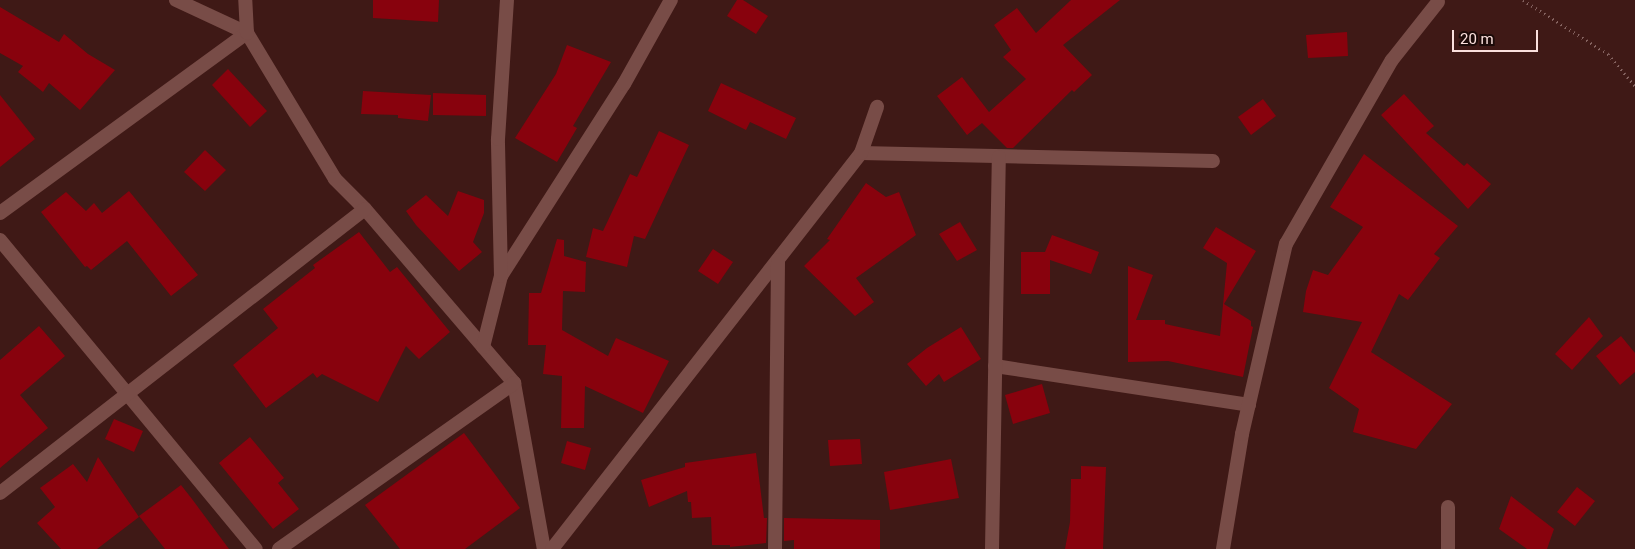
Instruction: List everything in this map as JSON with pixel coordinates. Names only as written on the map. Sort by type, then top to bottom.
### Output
[{"type":"street","points":[[176,0],[247,33]]},
{"type":"street","points":[[245,0],[247,33],[336,179],[365,209],[514,383],[544,549]]},
{"type":"street","points":[[483,347],[501,276],[498,139],[507,0]]},
{"type":"street","points":[[501,276],[624,84],[672,0]]},
{"type":"street","points":[[1223,549],[1249,405],[1286,244],[1392,60],[1438,2]]},
{"type":"street","points":[[0,213],[247,33]]},
{"type":"street","points":[[552,549],[861,153],[877,107]]},
{"type":"street","points":[[861,153],[1212,161]]},
{"type":"street","points":[[992,549],[999,157]]},
{"type":"street","points":[[0,493],[365,209]]},
{"type":"street","points":[[0,240],[256,549]]},
{"type":"street","points":[[775,549],[778,260]]},
{"type":"street","points":[[995,366],[1249,405]]},
{"type":"street","points":[[279,549],[514,383]]},
{"type":"street","points":[[1448,507],[1448,549]]},
{"type":"path","points":[[1523,0],[1608,54],[1635,86]]},
{"type":"building","points":[[373,0],[439,0],[438,22],[373,18]]},
{"type":"building","points":[[737,0],[743,0],[768,16],[756,34],[727,16]]},
{"type":"building","points":[[1071,0],[1120,0],[1063,45],[1092,75],[1074,92],[1072,90],[1013,148],[1007,148],[982,123],[967,135],[937,96],[962,77],[989,112],[1026,79],[1003,57],[1011,50],[994,25],[1017,8],[1036,33]]},
{"type":"building","points":[[0,7],[59,42],[64,34],[88,54],[115,70],[80,110],[49,83],[43,92],[18,72],[23,66],[0,53]]},
{"type":"building","points":[[1347,32],[1348,56],[1308,58],[1306,35]]},
{"type":"building","points":[[567,45],[611,62],[573,126],[577,128],[557,162],[515,138],[556,74]]},
{"type":"building","points":[[228,69],[267,111],[250,127],[212,85]]},
{"type":"building","points":[[721,83],[796,118],[786,139],[750,122],[746,130],[708,111]]},
{"type":"building","points":[[363,91],[431,95],[428,121],[398,118],[398,115],[361,114]]},
{"type":"building","points":[[433,93],[486,95],[486,116],[433,115]]},
{"type":"building","points":[[1404,94],[1434,126],[1426,133],[1464,166],[1467,163],[1491,184],[1468,209],[1381,115]]},
{"type":"building","points":[[0,95],[35,139],[0,167]]},
{"type":"building","points":[[1263,99],[1276,116],[1251,135],[1238,117]]},
{"type":"building","points":[[659,131],[689,145],[645,239],[634,236],[627,267],[586,257],[593,228],[603,231],[630,174],[637,177]]},
{"type":"building","points":[[205,150],[226,170],[205,191],[184,172]]},
{"type":"building","points":[[1364,154],[1458,226],[1434,254],[1440,258],[1408,300],[1399,294],[1371,352],[1452,404],[1416,449],[1353,432],[1359,409],[1329,388],[1362,322],[1303,312],[1306,291],[1313,270],[1328,275],[1363,227],[1330,207]]},
{"type":"building","points":[[866,183],[886,197],[899,192],[916,235],[856,278],[874,302],[855,316],[804,266],[830,240],[827,239]]},
{"type":"building","points":[[129,191],[198,275],[171,296],[127,241],[91,270],[87,266],[85,267],[41,212],[66,192],[86,211],[94,203],[102,213]]},
{"type":"building","points":[[458,191],[484,200],[484,213],[473,242],[482,252],[459,271],[416,225],[406,211],[426,195],[448,216]]},
{"type":"building","points":[[960,222],[977,250],[957,261],[939,234]]},
{"type":"building","points":[[1216,227],[1256,251],[1224,304],[1251,321],[1251,326],[1253,327],[1243,377],[1168,361],[1128,362],[1128,266],[1153,275],[1136,320],[1165,320],[1165,324],[1220,336],[1227,263],[1203,248]]},
{"type":"building","points":[[359,232],[390,272],[397,267],[450,332],[419,359],[406,346],[378,402],[322,374],[317,378],[313,373],[266,408],[233,365],[278,328],[263,309],[315,268],[313,265]]},
{"type":"building","points":[[1052,235],[1099,252],[1091,274],[1050,260],[1050,294],[1021,294],[1021,252],[1045,252]]},
{"type":"building","points":[[557,239],[564,240],[564,256],[586,262],[585,292],[563,291],[562,330],[608,356],[616,338],[669,361],[643,413],[585,386],[584,428],[561,428],[562,376],[543,374],[546,345],[528,345],[529,293],[541,293]]},
{"type":"building","points":[[713,249],[733,262],[718,284],[698,271]]},
{"type":"building","points":[[1589,317],[1603,336],[1572,370],[1555,354]]},
{"type":"building","points":[[39,326],[65,356],[20,395],[48,428],[0,468],[0,360]]},
{"type":"building","points":[[961,327],[981,359],[944,382],[939,374],[926,386],[907,364],[927,348]]},
{"type":"building","points":[[1621,336],[1635,353],[1635,372],[1620,385],[1596,356]]},
{"type":"building","points":[[1042,384],[1050,413],[1013,424],[1005,395]]},
{"type":"building","points":[[114,419],[143,431],[134,452],[105,439]]},
{"type":"building","points":[[464,433],[520,508],[465,549],[400,549],[365,505]]},
{"type":"building","points":[[250,437],[284,478],[278,483],[299,509],[273,529],[219,463]]},
{"type":"building","points":[[860,439],[862,464],[830,466],[828,440]]},
{"type":"building","points":[[567,441],[591,448],[585,470],[561,463]]},
{"type":"building","points":[[756,453],[764,518],[767,518],[766,543],[730,547],[730,545],[712,545],[711,517],[692,518],[691,502],[688,502],[687,491],[649,507],[641,480],[685,467],[685,463]]},
{"type":"building","points":[[98,457],[139,517],[97,549],[61,549],[37,523],[55,507],[40,488],[73,464],[87,482]]},
{"type":"building","points":[[951,459],[959,498],[890,510],[884,472]]},
{"type":"building","points":[[1081,466],[1106,467],[1103,549],[1065,549],[1070,522],[1071,479],[1081,479]]},
{"type":"building","points":[[181,485],[229,549],[165,549],[139,516]]},
{"type":"building","points":[[1577,487],[1595,501],[1575,526],[1557,512]]},
{"type":"building","points":[[1511,496],[1554,529],[1547,549],[1527,549],[1499,529]]},
{"type":"building","points":[[784,518],[880,520],[880,549],[794,549],[794,540],[784,541]]}]
